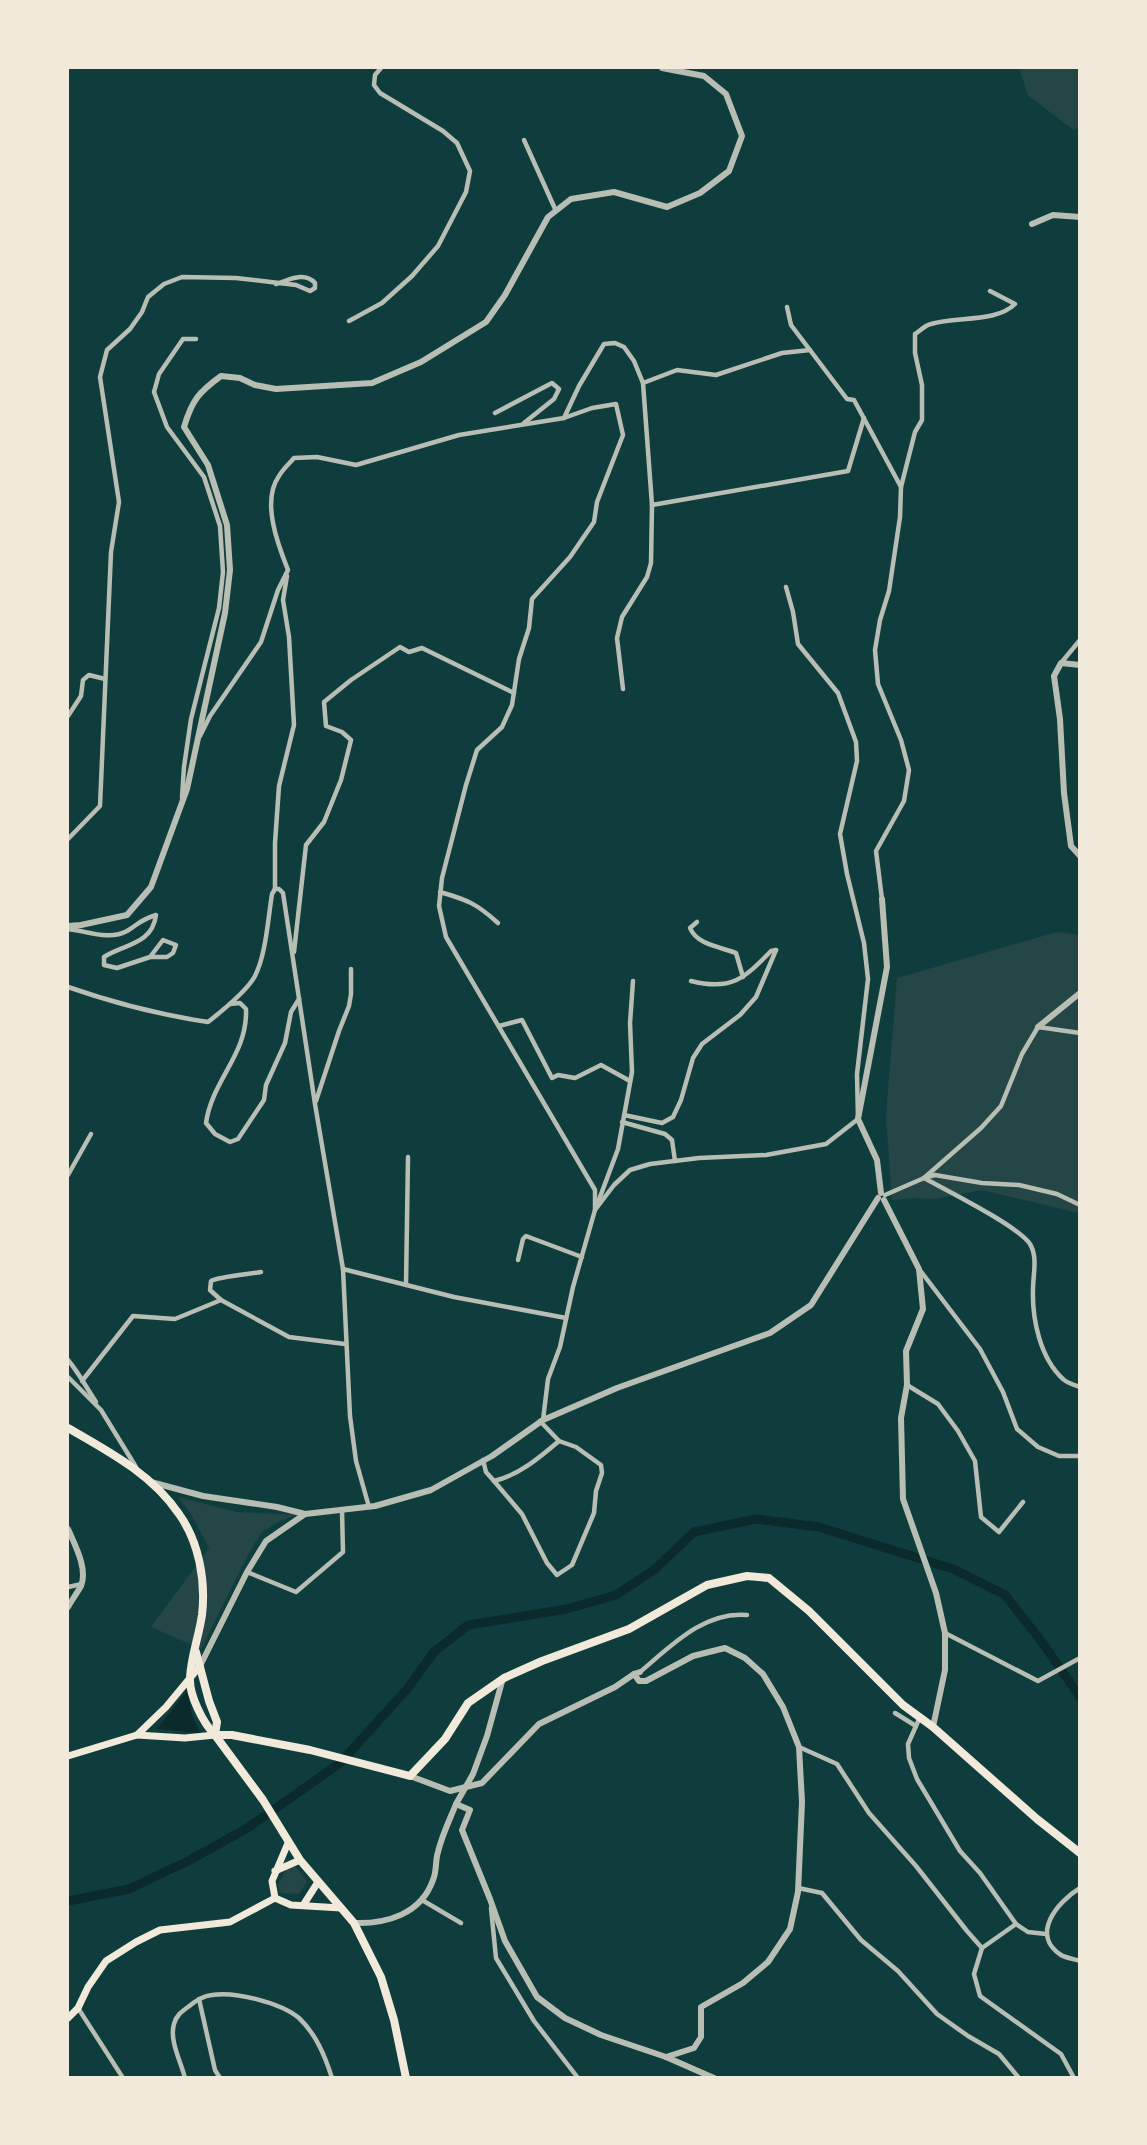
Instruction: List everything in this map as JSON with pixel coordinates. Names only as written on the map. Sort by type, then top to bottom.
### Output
[{"type":"highway","points":[[68,1428],[139,1472],[179,1513],[193,1539],[201,1568],[202,1614],[190,1680],[202,1718],[263,1800],[300,1860],[354,1923],[381,1977],[394,2020],[406,2078]]},
{"type":"highway","points":[[195,1648],[217,1722],[215,1735]]},
{"type":"main road","points":[[68,1756],[137,1735],[184,1738],[232,1735],[354,1760],[410,1776],[445,1739],[468,1703],[504,1678],[542,1660],[629,1629],[708,1585],[747,1576],[769,1578],[801,1604],[903,1705],[933,1727],[1028,1811],[1080,1853]]},
{"type":"main road","points":[[137,1735],[166,1707],[200,1666]]},
{"type":"main road","points":[[275,1898],[272,1881],[286,1839]]},
{"type":"main road","points":[[275,1871],[300,1860]]},
{"type":"main road","points":[[304,1904],[318,1882]]},
{"type":"main road","points":[[275,1898],[291,1905],[341,1908]]},
{"type":"main road","points":[[68,2017],[78,2008],[88,1986],[106,1961],[136,1942],[160,1930],[230,1922],[275,1898]]},
{"type":"street","points":[[349,321],[382,303],[412,276],[438,246],[466,192],[470,171],[457,143],[443,131],[380,93],[374,85],[375,75],[381,68]]},
{"type":"street","points":[[68,928],[126,915],[151,887],[187,789],[225,613],[230,570],[227,525],[208,465],[184,427],[189,408],[199,392],[221,376],[240,378],[255,385],[276,389],[372,383],[421,362],[486,322],[505,295],[548,218],[570,199],[614,192],[667,207],[700,194],[729,171],[741,136],[726,94],[704,76],[662,68]]},
{"type":"street","points":[[524,140],[556,211]]},
{"type":"street","points":[[1032,224],[1053,215],[1080,217]]},
{"type":"street","points":[[68,840],[100,806],[111,552],[119,502],[100,377],[107,350],[130,329],[142,312],[148,297],[164,284],[182,276],[236,278],[276,284],[296,285],[310,291],[315,288],[315,283],[311,279],[302,276],[276,284]]},
{"type":"street","points":[[595,1210],[614,1185],[630,1170],[650,1164],[699,1158],[766,1155],[826,1143],[858,1119],[887,967],[876,851],[904,801],[909,770],[901,740],[878,684],[875,650],[880,620],[889,591],[900,517],[901,487],[915,432],[922,420],[922,385],[915,353],[915,334],[930,324],[968,320],[1008,311],[1015,304],[990,291]]},
{"type":"street","points":[[787,307],[791,325],[847,399],[854,400],[901,487]]},
{"type":"street","points":[[182,798],[191,719],[219,609],[223,572],[220,525],[204,477],[168,427],[154,392],[159,374],[183,339],[196,339]]},
{"type":"street","points":[[564,418],[579,386],[604,344],[615,343],[624,347],[634,362],[643,383],[652,505],[651,563],[646,577],[622,617],[617,638],[623,689]]},
{"type":"street","points":[[643,383],[677,370],[717,375],[782,353],[810,350]]},
{"type":"street","points":[[495,413],[552,383],[559,389],[554,399],[522,425]]},
{"type":"street","points":[[68,987],[107,1001],[168,1016],[208,1022],[230,1004],[254,977],[263,948],[274,889],[279,786],[294,725],[289,637],[283,600],[288,570],[274,537],[272,494],[278,477],[294,458],[317,457],[356,465],[459,435],[564,418],[592,408],[616,404],[624,435],[597,502],[594,522],[570,557],[532,599],[529,628],[519,659],[512,705],[502,727],[477,750],[442,878],[439,906],[446,937],[595,1190],[595,1210]]},
{"type":"street","points":[[652,505],[848,471],[864,418]]},
{"type":"street","points":[[194,750],[210,716],[261,642],[278,590],[288,570]]},
{"type":"street","points":[[786,587],[798,644],[838,693],[856,742],[857,761],[840,834],[864,943],[868,979],[857,1074],[858,1119],[877,1160],[882,1197],[919,1269],[980,1349],[1003,1392],[1017,1428],[1038,1447],[1059,1456],[1080,1456]]},
{"type":"street","points":[[1080,640],[1061,663],[1054,676],[1071,846],[1080,856]]},
{"type":"street","points":[[293,957],[306,845],[324,822],[341,780],[351,740],[342,732],[326,726],[324,702],[351,680],[400,647],[409,652],[422,648],[514,693]]},
{"type":"street","points":[[1061,663],[1080,665]]},
{"type":"street","points":[[68,716],[81,696],[83,680],[89,675],[105,679]]},
{"type":"street","points":[[274,889],[279,889],[283,893],[315,1104],[344,1269],[345,1344],[350,1416],[354,1450],[369,1507]]},
{"type":"street","points":[[440,892],[468,900],[482,908],[498,923]]},
{"type":"street","points":[[68,928],[107,937],[126,931],[143,919],[156,915],[155,926],[147,934],[132,946],[104,957],[104,966],[117,968],[150,957],[167,957],[176,945],[163,940],[150,957]]},
{"type":"street","points":[[697,922],[690,928],[693,936],[705,943],[736,953],[743,977]]},
{"type":"street","points":[[624,1116],[662,1123],[674,1117],[693,1058],[702,1044],[740,1015],[756,997],[776,950],[771,951],[738,980],[715,986],[690,981]]},
{"type":"street","points":[[315,1104],[349,1006],[351,969]]},
{"type":"street","points":[[483,1460],[486,1472],[522,1514],[547,1563],[557,1575],[572,1565],[594,1513],[596,1491],[602,1473],[601,1465],[576,1447],[559,1441],[542,1420],[548,1379],[560,1347],[595,1210],[618,1149],[632,1072],[630,1023],[633,981]]},
{"type":"street","points":[[924,1178],[981,1128],[1001,1106],[1022,1054],[1038,1027],[1080,993]]},
{"type":"street","points":[[230,1004],[240,1002],[246,1009],[247,1026],[239,1048],[209,1106],[206,1123],[215,1134],[230,1142],[238,1139],[264,1100],[266,1085],[285,1043],[291,1012],[299,998]]},
{"type":"street","points":[[499,1026],[522,1020],[552,1078],[558,1075],[575,1078],[601,1065],[630,1082]]},
{"type":"street","points":[[1038,1027],[1080,1033]]},
{"type":"street","points":[[622,1122],[665,1134],[672,1140],[675,1161]]},
{"type":"street","points":[[68,1175],[91,1134]]},
{"type":"street","points":[[406,1285],[408,1157]]},
{"type":"street","points":[[150,1482],[203,1496],[277,1507],[304,1514],[375,1506],[431,1490],[492,1456],[542,1420],[617,1388],[770,1333],[811,1305],[882,1197],[924,1178],[935,1175],[982,1183],[1019,1185],[1056,1194],[1080,1205]]},
{"type":"street","points":[[924,1178],[1015,1230],[1030,1244],[1035,1264],[1033,1314],[1039,1340],[1064,1380],[1080,1387]]},
{"type":"street","points":[[518,1260],[523,1239],[526,1236],[582,1257]]},
{"type":"street","points":[[344,1269],[454,1297],[566,1318]]},
{"type":"street","points":[[919,1269],[923,1309],[906,1351],[907,1385],[901,1418],[903,1499],[936,1593],[945,1633],[945,1670],[933,1727]]},
{"type":"street","points":[[261,1272],[213,1279],[209,1285],[210,1290],[222,1300],[289,1337],[345,1344]]},
{"type":"street","points":[[82,1380],[133,1316],[175,1319],[222,1300]]},
{"type":"street","points":[[68,1360],[79,1372],[139,1472]]},
{"type":"street","points":[[68,1377],[101,1410]]},
{"type":"street","points":[[907,1385],[938,1404],[958,1431],[975,1461],[981,1517],[999,1532],[1023,1502]]},
{"type":"street","points":[[494,1481],[518,1472],[559,1441]]},
{"type":"street","points":[[247,1572],[297,1592],[344,1552],[342,1511]]},
{"type":"street","points":[[200,1666],[247,1572],[266,1541],[304,1514]]},
{"type":"street","points":[[68,1529],[82,1568],[82,1584],[68,1607]]},
{"type":"street","points":[[68,1587],[82,1584]]},
{"type":"street","points":[[410,1776],[450,1791],[466,1785],[482,1783],[539,1724],[615,1687],[637,1673],[693,1628],[732,1613],[747,1615]]},
{"type":"street","points":[[945,1633],[1038,1681],[1080,1658]]},
{"type":"street","points":[[637,1673],[639,1681],[646,1680],[693,1656],[725,1648],[745,1658],[763,1674],[783,1707],[799,1747],[802,1802],[798,1888],[790,1929],[768,1962],[743,1983],[701,2007],[701,2037],[694,2048],[666,2056]]},
{"type":"street","points":[[354,1923],[375,1924],[403,1915],[422,1900],[434,1879],[437,1854],[456,1804],[473,1774],[504,1678]]},
{"type":"street","points":[[895,1713],[916,1726]]},
{"type":"street","points":[[920,1717],[908,1744],[909,1758],[917,1779],[960,1851],[980,1874],[1016,1924],[1028,1932],[1046,1934]]},
{"type":"street","points":[[799,1747],[837,1764],[869,1813],[916,1866],[982,1948]]},
{"type":"street","points":[[456,1804],[470,1810],[462,1830],[505,1941],[537,1997],[565,2018],[601,2035],[666,2056],[714,2078]]},
{"type":"street","points":[[798,1888],[822,1893],[861,1940],[898,1971],[938,2014],[968,2036],[999,2054],[1019,2078]]},
{"type":"street","points":[[1080,1888],[1065,1898],[1053,1912],[1046,1934],[1048,1940],[1061,1955],[1080,1961]]},
{"type":"street","points":[[490,1899],[496,1958],[534,2021],[578,2078]]},
{"type":"street","points":[[422,1900],[460,1923]]},
{"type":"street","points":[[1016,1924],[982,1948],[974,1974],[980,1996],[1061,2054],[1074,2078]]},
{"type":"street","points":[[185,2078],[174,2041],[173,2026],[178,2014],[199,1999],[212,1995],[230,1994],[279,2007],[299,2018],[324,2053],[332,2078]]},
{"type":"street","points":[[199,1999],[215,2070],[220,2078]]},
{"type":"street","points":[[78,2008],[123,2078]]},
{"type":"shaded area","points":[[1019,68],[1079,68],[1079,128],[1072,129],[1028,95]]},
{"type":"shaded area","points":[[1057,932],[1079,935],[1079,1213],[982,1190],[935,1199],[892,1200],[886,1116],[897,978]]},
{"type":"shaded area","points":[[178,1497],[237,1512],[296,1515],[262,1532],[250,1551],[201,1649],[151,1627],[209,1548],[191,1514]]},
{"type":"shaded area","points":[[187,1691],[192,1714],[200,1733],[157,1729]]},
{"type":"shaded area","points":[[294,1864],[307,1882],[299,1894],[281,1893],[278,1885],[289,1865]]},
{"type":"waterway","points":[[68,1901],[129,1889],[190,1860],[246,1829],[340,1763],[408,1688],[434,1652],[468,1625],[567,1609],[616,1595],[654,1570],[694,1532],[756,1519],[819,1527],[953,1569],[1005,1595],[1042,1642],[1080,1697]]}]
